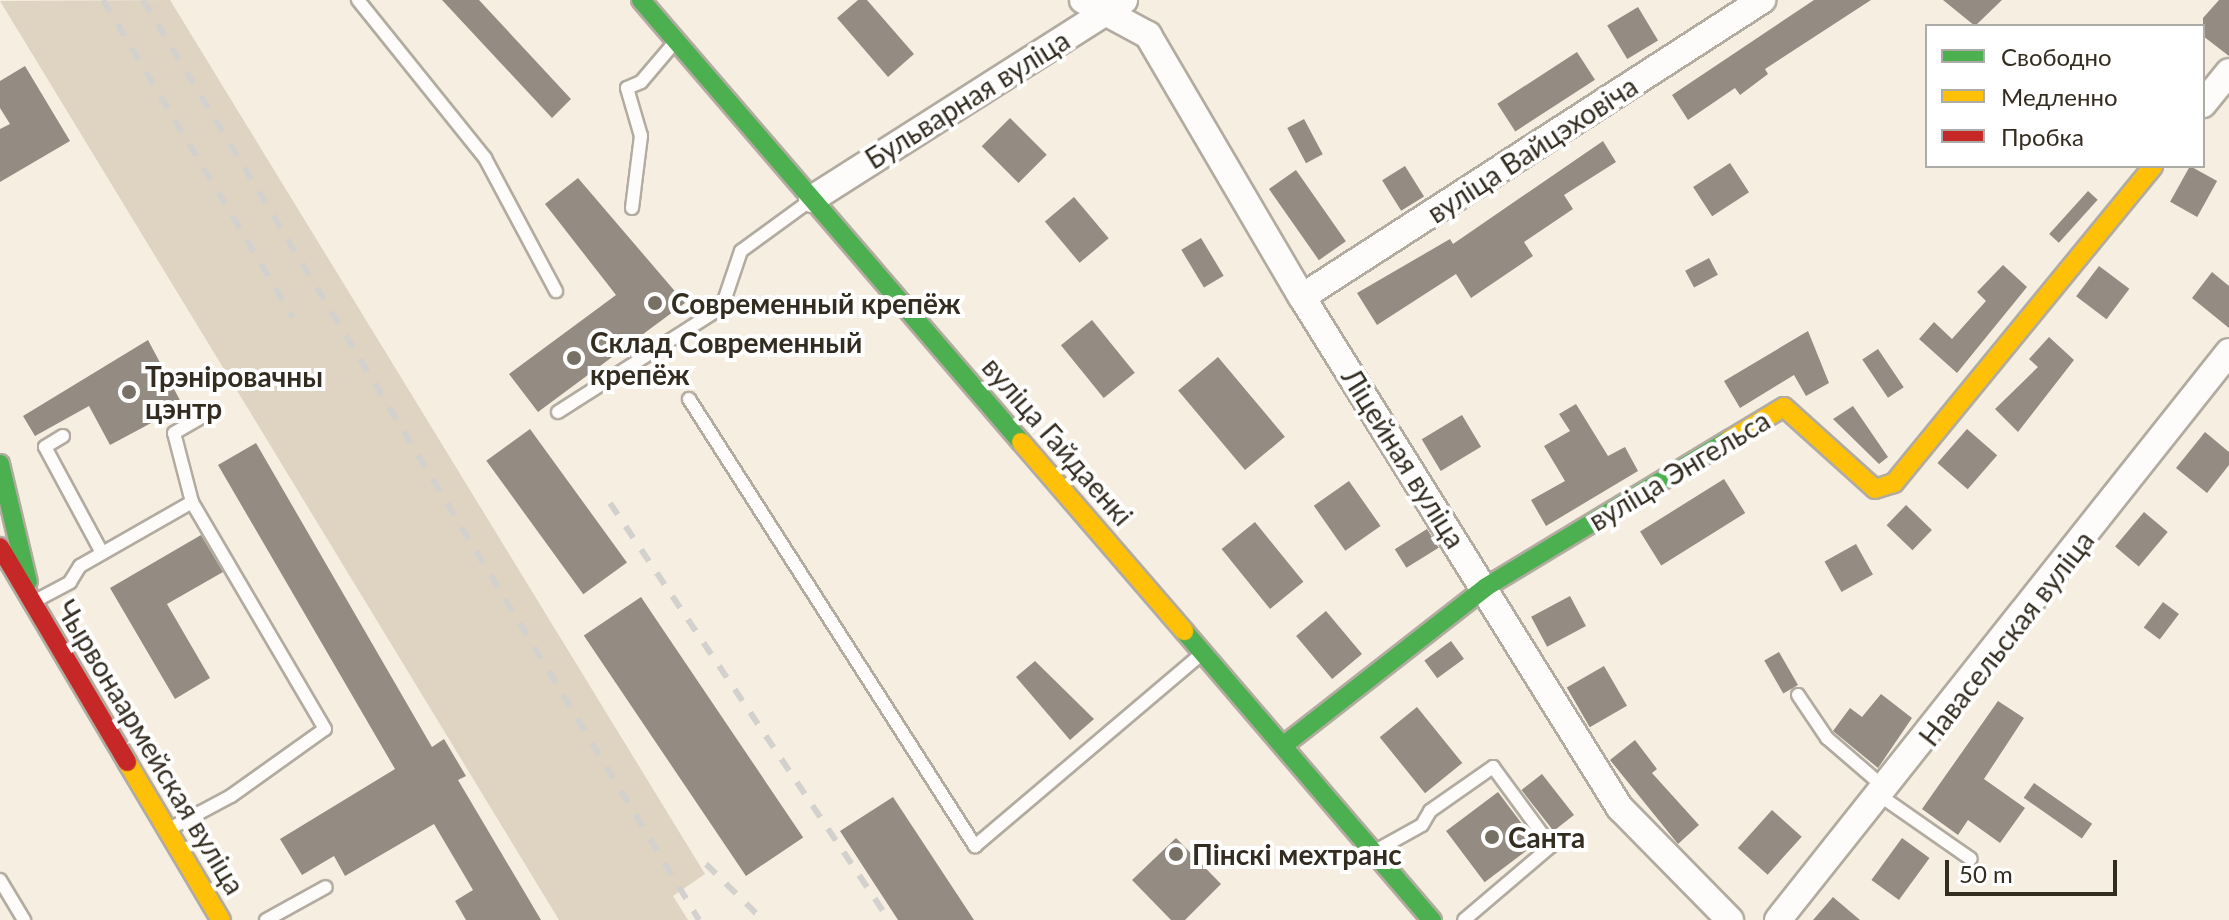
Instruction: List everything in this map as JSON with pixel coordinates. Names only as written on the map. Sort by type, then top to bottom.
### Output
[{"type":"street","name":"вуліца Гайдаенкі","points":[[641,0],[1432,920]]},
{"type":"street","name":"вуліца Вайцэховіча","points":[[1302,297],[1762,0]]},
{"type":"street","name":"Ліцейная вуліца","points":[[1103,4],[1148,35],[1302,297],[1486,587],[1620,808],[1730,920]]},
{"type":"street","name":"Бульварная вуліца","points":[[812,199],[1103,4]]},
{"type":"street","points":[[2205,102],[2229,72]]},
{"type":"street","name":"вуліца Энгельса","points":[[1284,745],[1486,587],[1784,407],[1875,489],[1894,483],[2151,168]]},
{"type":"street","name":"Навасельская вуліца","points":[[1778,920],[1885,793],[2229,352]]},
{"type":"street","name":"Чырвонаармейская вуліца","points":[[0,464],[32,603]]},
{"type":"street","name":"Чырвонаармейская вуліца","points":[[0,547],[221,920]]},
{"type":"lane","points":[[358,0],[485,158],[556,291]]},
{"type":"lane","points":[[632,208],[641,136],[627,88],[641,82],[677,39]]},
{"type":"lane","points":[[558,412],[722,307],[741,251],[812,199]]},
{"type":"lane","points":[[689,399],[975,846],[1202,653]]},
{"type":"lane","points":[[169,829],[231,796],[325,729],[192,502],[174,433],[214,410]]},
{"type":"lane","points":[[63,436],[45,447],[102,553]]},
{"type":"lane","points":[[32,603],[102,553],[192,502]]},
{"type":"lane","points":[[1798,695],[1827,738],[1885,793],[1971,859]]},
{"type":"lane","points":[[1374,851],[1422,825],[1430,811],[1493,767],[1551,846],[1464,920]]},
{"type":"lane","points":[[0,880],[24,920]]},
{"type":"lane","points":[[266,920],[326,887]]},
{"type":"shaded area","points":[[170,0],[705,874],[673,896],[688,920],[559,920],[0,1]]},
{"type":"building","points":[[442,0],[479,0],[571,99],[552,118]]},
{"type":"building","points":[[858,0],[867,0],[914,54],[888,77],[837,18]]},
{"type":"building","points":[[1814,0],[1871,0],[1765,69],[1768,74],[1740,95],[1735,88],[1688,120],[1672,95]]},
{"type":"building","points":[[1943,0],[2002,0],[1977,24],[1973,24]]},
{"type":"building","points":[[2219,0],[2229,0],[2229,56],[2205,38],[2203,18]]},
{"type":"building","points":[[1638,7],[1658,40],[1627,59],[1607,26]]},
{"type":"building","points":[[1577,52],[1595,80],[1515,131],[1497,104]]},
{"type":"building","points":[[25,66],[70,141],[0,182],[0,129],[10,124],[0,108],[0,81]]},
{"type":"building","points":[[1010,118],[1047,155],[1018,183],[982,146]]},
{"type":"building","points":[[1304,119],[1323,154],[1306,163],[1287,128]]},
{"type":"building","points":[[1603,141],[1616,162],[1564,195],[1573,209],[1524,242],[1533,256],[1471,298],[1456,274],[1377,325],[1357,293],[1450,239],[1453,244]]},
{"type":"building","points":[[1730,163],[1749,192],[1712,216],[1693,187]]},
{"type":"building","points":[[1405,166],[1424,197],[1401,211],[1382,180]]},
{"type":"building","points":[[2189,168],[2217,181],[2197,217],[2170,202]]},
{"type":"building","points":[[1296,170],[1346,241],[1319,260],[1269,189]]},
{"type":"building","points":[[578,178],[685,303],[538,412],[509,374],[616,295],[545,204]]},
{"type":"building","points":[[2088,191],[2098,200],[2059,243],[2049,234]]},
{"type":"building","points":[[1074,197],[1109,238],[1080,263],[1045,221]]},
{"type":"building","points":[[1201,238],[1224,276],[1204,288],[1181,250]]},
{"type":"building","points":[[1709,258],[1718,275],[1694,287],[1685,271]]},
{"type":"building","points":[[2003,265],[2027,287],[1957,373],[1919,339],[1934,322],[1952,339],[1986,301],[1977,292]]},
{"type":"building","points":[[2099,266],[2129,289],[2106,319],[2076,296]]},
{"type":"building","points":[[2212,272],[2229,286],[2229,328],[2192,298]]},
{"type":"building","points":[[1092,320],[1135,373],[1104,398],[1061,345]]},
{"type":"building","points":[[1808,331],[1829,383],[1806,396],[1794,375],[1740,408],[1724,381]]},
{"type":"building","points":[[2049,337],[2074,360],[2018,432],[1995,409],[2038,367],[2029,359]]},
{"type":"building","name":"Трэніровачны цэнтр","points":[[148,340],[183,406],[110,445],[89,406],[35,436],[23,416]]},
{"type":"building","points":[[1878,349],[1904,387],[1888,398],[1862,360]]},
{"type":"building","points":[[1218,357],[1285,437],[1245,470],[1178,390]]},
{"type":"building","points":[[1576,404],[1608,456],[1625,447],[1638,471],[1546,526],[1531,500],[1565,481],[1544,446],[1570,431],[1559,414]]},
{"type":"building","points":[[1853,406],[1888,457],[1879,464],[1833,419]]},
{"type":"building","points":[[1462,415],[1481,447],[1441,471],[1422,439]]},
{"type":"building","points":[[530,429],[627,562],[583,594],[486,461]]},
{"type":"building","points":[[1967,429],[1997,455],[1968,489],[1937,463]]},
{"type":"building","points":[[2205,432],[2229,452],[2229,465],[2207,493],[2176,468]]},
{"type":"building","points":[[256,443],[432,747],[444,739],[466,776],[458,780],[541,920],[466,920],[455,901],[473,890],[434,824],[345,876],[334,856],[302,875],[280,839],[395,769],[218,465]]},
{"type":"building","points":[[1724,479],[1745,513],[1661,565],[1640,531]]},
{"type":"building","points":[[1349,481],[1381,526],[1345,551],[1314,506]]},
{"type":"building","points":[[1906,505],[1932,530],[1912,550],[1887,525]]},
{"type":"building","points":[[2144,512],[2168,532],[2139,566],[2115,546]]},
{"type":"building","points":[[1255,522],[1303,582],[1270,609],[1222,549]]},
{"type":"building","points":[[1427,529],[1439,548],[1406,568],[1395,549]]},
{"type":"building","points":[[201,535],[223,572],[167,604],[210,678],[175,699],[110,588]]},
{"type":"building","points":[[1856,544],[1873,575],[1841,592],[1825,561]]},
{"type":"building","points":[[1570,596],[1586,626],[1547,647],[1531,617]]},
{"type":"building","points":[[641,597],[803,837],[746,876],[584,636]]},
{"type":"building","points":[[2163,602],[2179,614],[2160,640],[2144,628]]},
{"type":"building","points":[[1326,611],[1362,654],[1332,679],[1296,636]]},
{"type":"building","points":[[1451,641],[1464,659],[1437,678],[1424,660]]},
{"type":"building","points":[[1779,652],[1798,685],[1783,693],[1764,660]]},
{"type":"building","points":[[1035,661],[1094,719],[1070,740],[1016,677]]},
{"type":"building","points":[[1604,666],[1627,706],[1590,727],[1567,688]]},
{"type":"building","points":[[1881,694],[1912,718],[1878,768],[1833,731],[1850,708],[1862,717]]},
{"type":"building","points":[[1998,701],[2024,718],[1984,779],[2025,808],[2000,843],[1968,820],[1958,835],[1922,809]]},
{"type":"building","points":[[1417,707],[1462,763],[1425,793],[1380,737]]},
{"type":"building","points":[[1635,740],[1657,769],[1652,773],[1699,825],[1678,844],[1610,760]]},
{"type":"building","points":[[1542,774],[1574,815],[1554,831],[1522,790]]},
{"type":"building","points":[[2034,783],[2092,824],[2082,838],[2024,798]]},
{"type":"building","name":"Санта","points":[[1498,792],[1537,843],[1485,882],[1446,831]]},
{"type":"building","points":[[893,797],[974,920],[898,920],[840,831]]},
{"type":"building","points":[[1772,810],[1802,837],[1768,875],[1738,848]]},
{"type":"building","points":[[1176,838],[1221,884],[1185,920],[1171,920],[1132,880]]},
{"type":"building","points":[[1902,838],[1930,858],[1899,900],[1871,880]]},
{"type":"building","points":[[1833,897],[1860,920],[1813,920]]},
{"type":"railway","points":[[103,0],[293,317]]},
{"type":"railway","points":[[143,0],[699,920]]},
{"type":"railway","points":[[610,503],[889,920]]},
{"type":"railway","points":[[706,864],[763,920]]},
{"type":"traffic: fast","points":[[641,0],[1021,442]]},
{"type":"traffic: fast","points":[[1284,745],[1486,587],[1729,440]]},
{"type":"traffic: fast","points":[[0,464],[28,582]]},
{"type":"traffic: fast","points":[[1184,631],[1432,920]]},
{"type":"traffic: slow","points":[[1729,440],[1784,407],[1875,489],[1894,483],[2151,168]]},
{"type":"traffic: slow","points":[[1021,442],[1184,631]]},
{"type":"traffic: slow","points":[[127,762],[221,920]]},
{"type":"traffic: jam","points":[[0,547],[127,762]]},
{"type":"place","name":"Современный крепёж","points":[[655,303]]},
{"type":"place","name":"Склад Современный крепёж","points":[[574,358]]},
{"type":"place","name":"Трэніровачны цэнтр","points":[[129,392]]},
{"type":"place","name":"Санта","points":[[1492,837]]},
{"type":"place","name":"Пінскі мехтранс","points":[[1176,854]]}]
